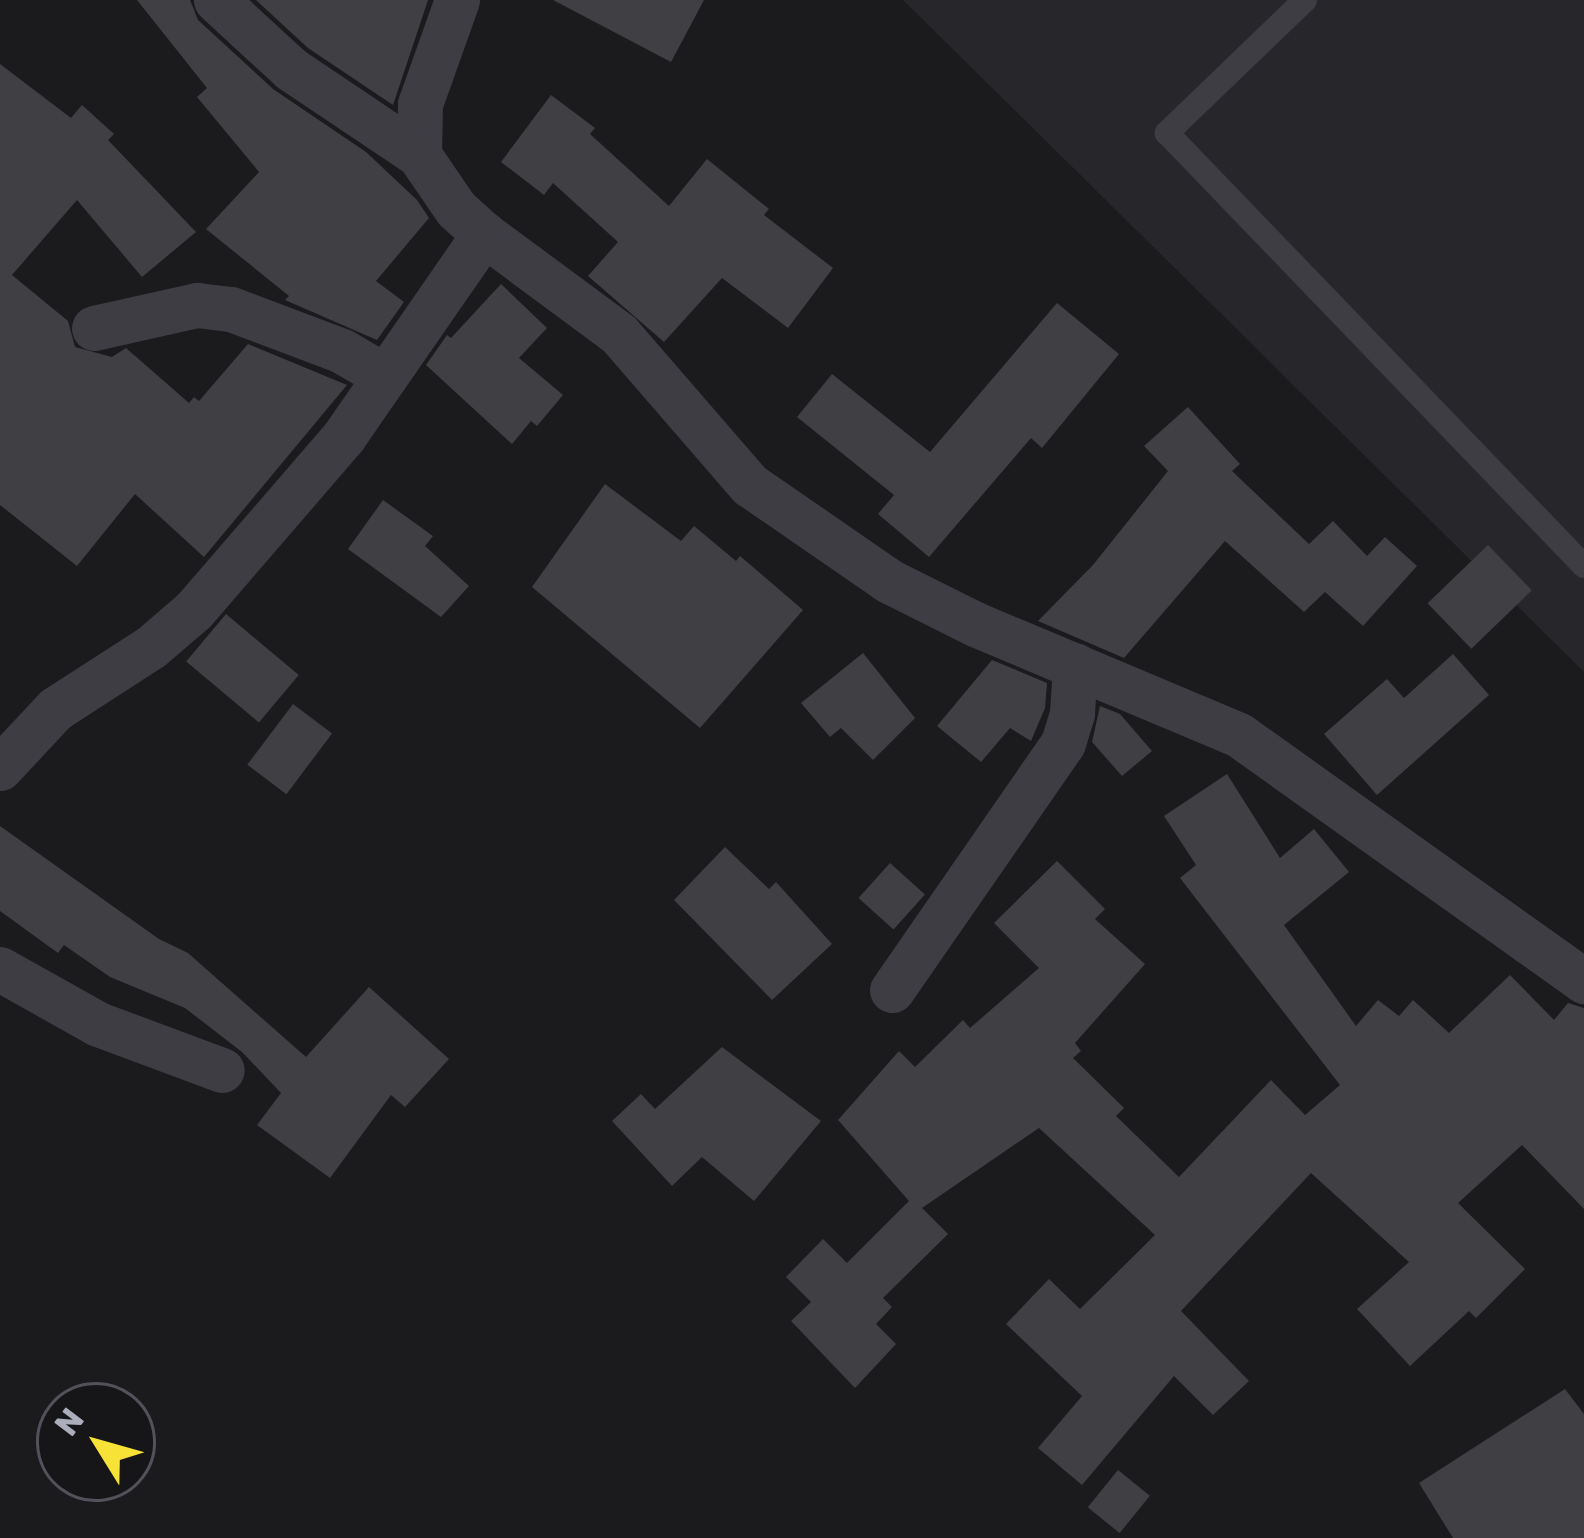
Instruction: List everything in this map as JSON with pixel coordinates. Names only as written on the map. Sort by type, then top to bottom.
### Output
[{"type":"street","points":[[216,0],[291,69],[419,155],[456,208],[484,234],[619,334],[751,485],[889,581],[1239,735],[1584,981]]},
{"type":"street","points":[[419,155],[420,104],[457,0]]},
{"type":"street","points":[[0,768],[55,709],[151,647],[194,610],[344,436],[484,234]]},
{"type":"street","points":[[94,328],[197,305],[231,309],[342,351],[385,376]]},
{"type":"street","points":[[892,990],[1063,743],[1072,713],[1075,665]]},
{"type":"street","points":[[0,969],[98,1024],[222,1070]]},
{"type":"lane","points":[[1305,0],[1167,133],[1584,566]]},
{"type":"shaded area","points":[[903,0],[1584,0],[1584,672]]},
{"type":"building","points":[[137,0],[190,0],[198,20],[273,89],[366,152],[417,200],[429,218],[376,281],[404,302],[377,340],[285,300],[289,296],[206,229],[259,172],[197,97],[207,88]]},
{"type":"building","points":[[256,0],[428,0],[393,105],[308,48]]},
{"type":"building","points":[[553,0],[704,0],[671,62]]},
{"type":"building","points":[[0,64],[71,118],[82,105],[114,134],[108,140],[196,232],[142,277],[77,200],[12,275],[68,321],[75,347],[112,357],[126,348],[189,403],[194,397],[199,401],[248,344],[347,385],[204,557],[135,494],[77,566],[0,505]]},
{"type":"building","points":[[551,95],[595,128],[590,134],[669,206],[707,159],[769,209],[764,215],[833,268],[788,328],[722,278],[664,342],[588,276],[618,242],[553,183],[544,195],[501,162]]},
{"type":"building","points":[[501,284],[547,328],[519,358],[563,395],[537,426],[531,421],[512,444],[426,365],[447,335],[451,338]]},
{"type":"building","points":[[1057,303],[1119,354],[1042,448],[1031,438],[929,557],[878,514],[894,495],[797,417],[832,374],[930,452]]},
{"type":"building","points":[[1188,407],[1240,464],[1232,471],[1309,544],[1333,521],[1367,556],[1385,537],[1417,566],[1363,626],[1325,592],[1304,612],[1225,541],[1124,658],[1038,621],[1093,565],[1168,471],[1144,446]]},
{"type":"building","points":[[605,484],[681,541],[694,526],[736,561],[740,556],[803,610],[700,728],[532,587]]},
{"type":"building","points":[[383,500],[433,536],[425,546],[469,586],[441,617],[348,549]]},
{"type":"building","points":[[1488,545],[1532,590],[1471,649],[1428,603]]},
{"type":"building","points":[[226,614],[299,675],[259,723],[186,661]]},
{"type":"building","points":[[863,653],[915,718],[873,760],[841,728],[830,737],[801,703]]},
{"type":"building","points":[[1453,654],[1489,695],[1377,795],[1324,734],[1387,679],[1404,698]]},
{"type":"building","points":[[992,660],[1047,683],[1045,708],[1031,741],[1010,728],[981,762],[937,726]]},
{"type":"building","points":[[293,704],[332,733],[286,794],[247,765]]},
{"type":"building","points":[[1100,706],[1120,714],[1152,751],[1122,776],[1092,742]]},
{"type":"building","points":[[1227,774],[1280,858],[1314,829],[1349,872],[1284,925],[1356,1026],[1378,1000],[1399,1016],[1413,1000],[1449,1033],[1510,975],[1554,1020],[1568,1003],[1584,1008],[1584,1209],[1522,1145],[1458,1203],[1525,1269],[1476,1318],[1469,1311],[1410,1366],[1357,1309],[1409,1262],[1311,1173],[1181,1311],[1249,1381],[1213,1415],[1174,1376],[1082,1485],[1038,1448],[1082,1396],[1006,1324],[1049,1279],[1080,1309],[1155,1235],[1039,1128],[922,1208],[948,1234],[883,1298],[892,1307],[876,1324],[896,1344],[855,1388],[791,1321],[811,1302],[786,1277],[823,1239],[847,1263],[909,1201],[838,1120],[899,1051],[915,1067],[963,1020],[970,1028],[1039,968],[994,923],[1057,861],[1105,909],[1095,919],[1145,964],[1075,1043],[1081,1051],[1073,1058],[1124,1108],[1116,1116],[1179,1177],[1271,1080],[1305,1115],[1340,1085],[1180,878],[1196,865],[1164,816]]},
{"type":"building","points":[[0,826],[159,939],[188,953],[306,1057],[369,987],[449,1059],[405,1107],[391,1095],[330,1178],[257,1125],[281,1093],[242,1052],[185,1008],[110,977],[64,945],[58,953],[0,911]]},
{"type":"building","points":[[725,847],[769,889],[776,882],[832,944],[772,1000],[674,900]]},
{"type":"building","points":[[890,863],[925,894],[893,929],[859,898]]},
{"type":"building","points":[[722,1047],[821,1121],[754,1201],[702,1157],[672,1186],[612,1121],[641,1094],[655,1109]]},
{"type":"building","points":[[1565,1389],[1584,1414],[1584,1538],[1453,1538],[1419,1483]]},
{"type":"building","points":[[1118,1470],[1150,1496],[1120,1533],[1088,1507]]}]
